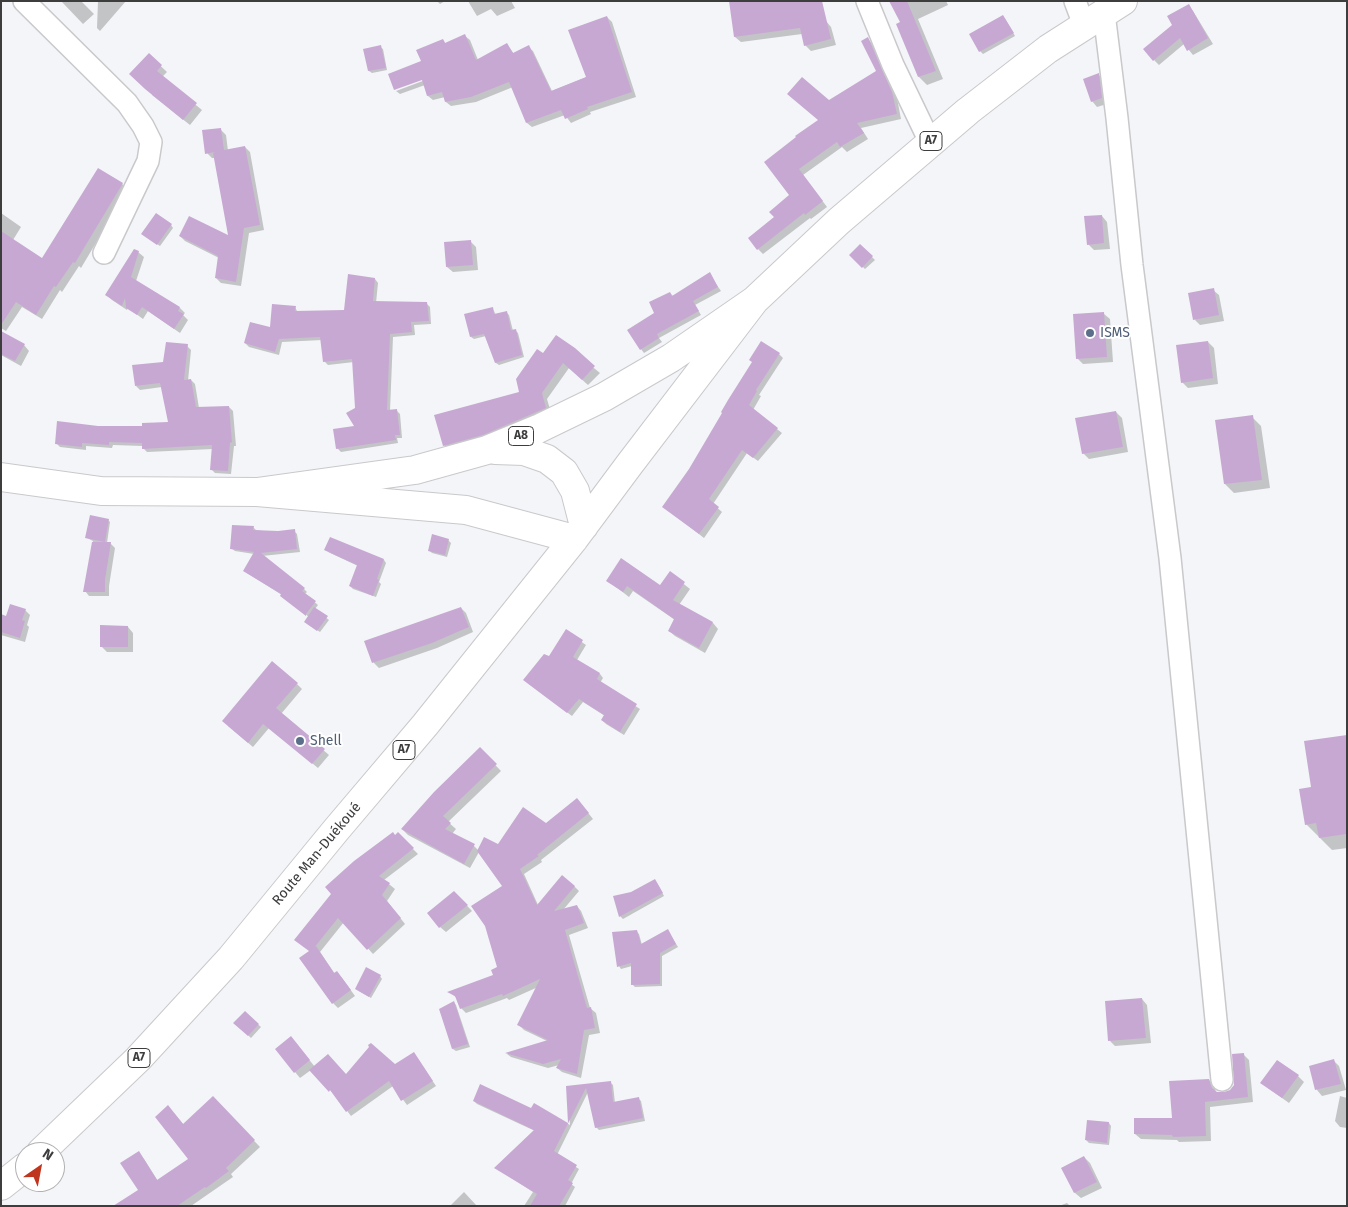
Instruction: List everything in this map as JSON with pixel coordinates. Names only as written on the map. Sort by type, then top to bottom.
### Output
[{"type":"main road","name":"A7","points":[[579,533],[755,300],[839,220],[930,142],[1096,10]]},
{"type":"main road","name":"A8","points":[[257,492],[415,470],[487,450],[538,429],[604,397],[671,358],[755,300]]},
{"type":"main road","name":"A8","points":[[1,478],[102,491],[257,492],[466,510],[579,533],[575,492],[564,472],[547,459],[524,451],[487,450]]},
{"type":"main road","name":"Route Man-Duékoué","points":[[51,1142],[138,1059],[225,965],[425,725],[579,533]]},
{"type":"main road","points":[[1,1186],[15,1175]]},
{"type":"street","points":[[24,1],[127,103],[143,126],[150,142],[148,161],[104,253]]},
{"type":"street","points":[[866,1],[893,65],[930,142]]},
{"type":"street","points":[[1096,10],[1117,118],[1132,265],[1170,558],[1222,1080]]},
{"type":"building","points":[[729,1],[822,1],[831,39],[804,46],[800,28],[734,37]]},
{"type":"building","points":[[889,1],[907,1],[936,71],[918,77],[896,24],[900,22]]},
{"type":"building","points":[[1189,4],[1208,38],[1187,51],[1180,38],[1153,61],[1143,49],[1172,25],[1167,16]]},
{"type":"building","points":[[1003,15],[1014,33],[979,52],[969,34]]},
{"type":"building","points":[[607,16],[632,92],[587,107],[588,109],[565,119],[561,110],[526,123],[509,82],[471,97],[445,102],[442,92],[427,96],[422,80],[394,90],[388,74],[421,61],[416,50],[443,39],[445,43],[465,34],[476,60],[507,43],[513,53],[529,45],[551,91],[586,77],[568,30]]},
{"type":"building","points":[[868,37],[892,92],[897,114],[857,123],[864,133],[840,147],[837,142],[799,169],[823,201],[805,215],[804,213],[757,250],[748,238],[774,217],[769,212],[789,195],[764,162],[818,120],[787,94],[802,77],[829,100],[876,71],[861,41]]},
{"type":"building","points":[[381,45],[386,68],[368,71],[363,49]]},
{"type":"building","points":[[149,53],[162,65],[157,71],[197,103],[183,120],[129,74]]},
{"type":"building","points":[[1099,73],[1102,98],[1091,102],[1083,79]]},
{"type":"building","points":[[221,128],[224,150],[245,146],[260,225],[244,228],[236,282],[215,278],[218,256],[179,236],[189,216],[228,235],[213,153],[215,152],[205,154],[202,130]]},
{"type":"building","points":[[98,168],[123,183],[75,263],[73,262],[56,287],[54,286],[36,315],[16,302],[1,325],[1,231],[42,258]]},
{"type":"building","points":[[156,213],[172,224],[157,245],[141,234]]},
{"type":"building","points":[[1102,215],[1104,243],[1087,245],[1084,216]]},
{"type":"building","points":[[471,240],[473,265],[446,267],[444,242]]},
{"type":"building","points":[[860,244],[873,256],[862,268],[849,255]]},
{"type":"building","points":[[134,249],[139,251],[131,277],[180,307],[178,311],[184,314],[174,329],[142,307],[137,315],[126,308],[125,298],[122,306],[105,295]]},
{"type":"building","points":[[710,272],[718,287],[693,301],[699,311],[657,334],[659,338],[640,350],[627,330],[654,313],[649,302],[670,292],[672,296]]},
{"type":"building","points":[[348,274],[375,278],[373,301],[427,302],[429,321],[411,322],[412,332],[390,334],[387,410],[397,409],[400,435],[395,435],[396,440],[336,449],[333,429],[354,426],[346,413],[355,408],[352,359],[323,362],[320,337],[279,339],[275,352],[244,343],[250,322],[270,327],[272,304],[296,306],[295,311],[344,310]]},
{"type":"building","points":[[1214,288],[1219,315],[1193,320],[1188,293]]},
{"type":"building","points":[[493,307],[494,314],[507,311],[511,330],[516,329],[522,355],[495,363],[484,334],[470,337],[464,314]]},
{"type":"building","points":[[1104,312],[1107,357],[1076,359],[1073,314]]},
{"type":"building","points":[[1,331],[25,344],[15,361],[1,354]]},
{"type":"building","points":[[556,335],[575,348],[595,366],[582,380],[563,363],[542,393],[546,408],[483,435],[443,446],[434,415],[519,392],[516,379],[537,349],[543,353]]},
{"type":"building","points":[[761,341],[780,353],[756,390],[749,405],[778,428],[753,458],[742,450],[709,499],[719,507],[699,534],[662,507],[689,469],[752,362],[749,360]]},
{"type":"building","points":[[1208,341],[1213,378],[1181,383],[1176,345]]},
{"type":"building","points":[[166,342],[188,344],[184,380],[191,379],[196,407],[229,406],[232,442],[230,443],[228,471],[210,470],[212,445],[142,449],[142,443],[109,442],[109,445],[82,443],[82,447],[55,444],[57,421],[98,426],[142,426],[142,423],[168,422],[160,383],[135,386],[132,365],[163,362]]},
{"type":"building","points":[[1116,411],[1123,447],[1082,454],[1075,418]]},
{"type":"building","points":[[1253,415],[1262,480],[1224,484],[1215,420]]},
{"type":"building","points":[[90,515],[109,519],[105,542],[85,538]]},
{"type":"building","points":[[232,525],[254,526],[253,530],[278,531],[295,529],[297,549],[261,553],[305,588],[302,591],[316,601],[306,616],[280,596],[281,594],[243,571],[254,552],[230,549]]},
{"type":"building","points":[[432,534],[449,539],[445,555],[428,551]]},
{"type":"building","points":[[330,537],[384,559],[373,596],[349,586],[357,565],[324,550]]},
{"type":"building","points":[[92,542],[111,542],[105,592],[83,592]]},
{"type":"building","points":[[621,558],[660,585],[670,571],[685,582],[673,600],[713,622],[699,648],[668,631],[674,619],[627,586],[623,592],[606,581]]},
{"type":"building","points":[[10,604],[26,609],[22,620],[25,621],[20,638],[1,632],[1,614],[6,616]]},
{"type":"building","points":[[314,607],[328,616],[317,631],[304,622]]},
{"type":"building","points":[[461,607],[469,627],[432,643],[372,663],[364,641]]},
{"type":"building","points":[[100,625],[128,626],[128,647],[100,647]]},
{"type":"building","points":[[566,629],[583,640],[573,657],[600,673],[597,679],[637,704],[620,732],[601,720],[604,715],[579,699],[567,713],[523,680],[544,654],[549,656]]},
{"type":"building","points":[[272,661],[298,683],[276,708],[325,749],[312,764],[263,724],[248,743],[222,721]]},
{"type":"building","points":[[1347,735],[1347,834],[1319,838],[1316,823],[1305,825],[1299,789],[1311,787],[1304,741]]},
{"type":"building","points":[[480,747],[497,764],[443,816],[451,823],[445,829],[475,844],[464,864],[401,829],[434,792]]},
{"type":"building","points":[[577,798],[589,813],[537,855],[539,856],[520,869],[537,905],[562,875],[575,886],[554,911],[577,905],[584,923],[565,930],[587,1008],[591,1007],[595,1028],[584,1030],[577,1074],[556,1068],[561,1059],[543,1064],[505,1053],[548,1040],[517,1025],[540,979],[503,996],[502,994],[460,1009],[455,996],[447,992],[493,975],[491,970],[497,967],[485,926],[471,906],[502,886],[477,851],[484,837],[498,844],[523,807],[546,823]]},
{"type":"building","points":[[393,832],[395,835],[398,832],[414,848],[379,876],[390,883],[382,895],[401,918],[367,950],[338,918],[314,948],[316,946],[334,973],[337,971],[351,990],[332,1004],[299,958],[309,951],[294,940],[331,894],[325,887],[354,861]]},
{"type":"building","points":[[655,879],[663,893],[619,917],[613,896],[631,892]]},
{"type":"building","points":[[454,891],[468,905],[439,928],[427,913]]},
{"type":"building","points":[[668,929],[676,944],[660,953],[660,984],[631,985],[631,963],[617,967],[612,932],[637,930],[641,944]]},
{"type":"building","points":[[366,967],[381,975],[369,997],[355,989]]},
{"type":"building","points":[[1142,998],[1146,1038],[1108,1041],[1105,1001]]},
{"type":"building","points":[[454,1001],[468,1044],[452,1049],[439,1009]]},
{"type":"building","points":[[245,1011],[259,1024],[248,1036],[233,1023]]},
{"type":"building","points":[[291,1036],[310,1060],[294,1073],[275,1049]]},
{"type":"building","points":[[371,1043],[395,1064],[414,1052],[433,1081],[401,1101],[389,1081],[346,1112],[330,1090],[329,1092],[309,1070],[328,1054],[346,1074]]},
{"type":"building","points":[[1244,1053],[1248,1097],[1205,1102],[1206,1136],[1173,1137],[1172,1135],[1134,1134],[1134,1118],[1172,1118],[1169,1081],[1209,1079],[1212,1088],[1217,1092],[1230,1090],[1234,1085],[1232,1054]]},
{"type":"building","points":[[1334,1059],[1341,1084],[1315,1090],[1309,1066]]},
{"type":"building","points":[[1277,1060],[1299,1075],[1282,1098],[1260,1083]]},
{"type":"building","points":[[611,1081],[613,1102],[639,1097],[643,1118],[595,1128],[586,1088],[554,1151],[577,1165],[568,1180],[573,1183],[559,1206],[530,1206],[537,1194],[494,1168],[534,1130],[473,1101],[480,1084],[531,1108],[534,1103],[568,1123],[566,1086]]},
{"type":"building","points":[[213,1096],[255,1140],[226,1168],[229,1171],[177,1206],[113,1206],[138,1190],[120,1163],[139,1151],[157,1180],[188,1159],[155,1117],[168,1105],[183,1124]]},
{"type":"building","points":[[1087,1120],[1109,1122],[1107,1143],[1085,1140]]},
{"type":"building","points":[[1084,1156],[1097,1182],[1074,1193],[1061,1168]]},
{"type":"place","name":"ISMS","points":[[1090,333]]},
{"type":"place","name":"Shell","points":[[300,741]]}]
